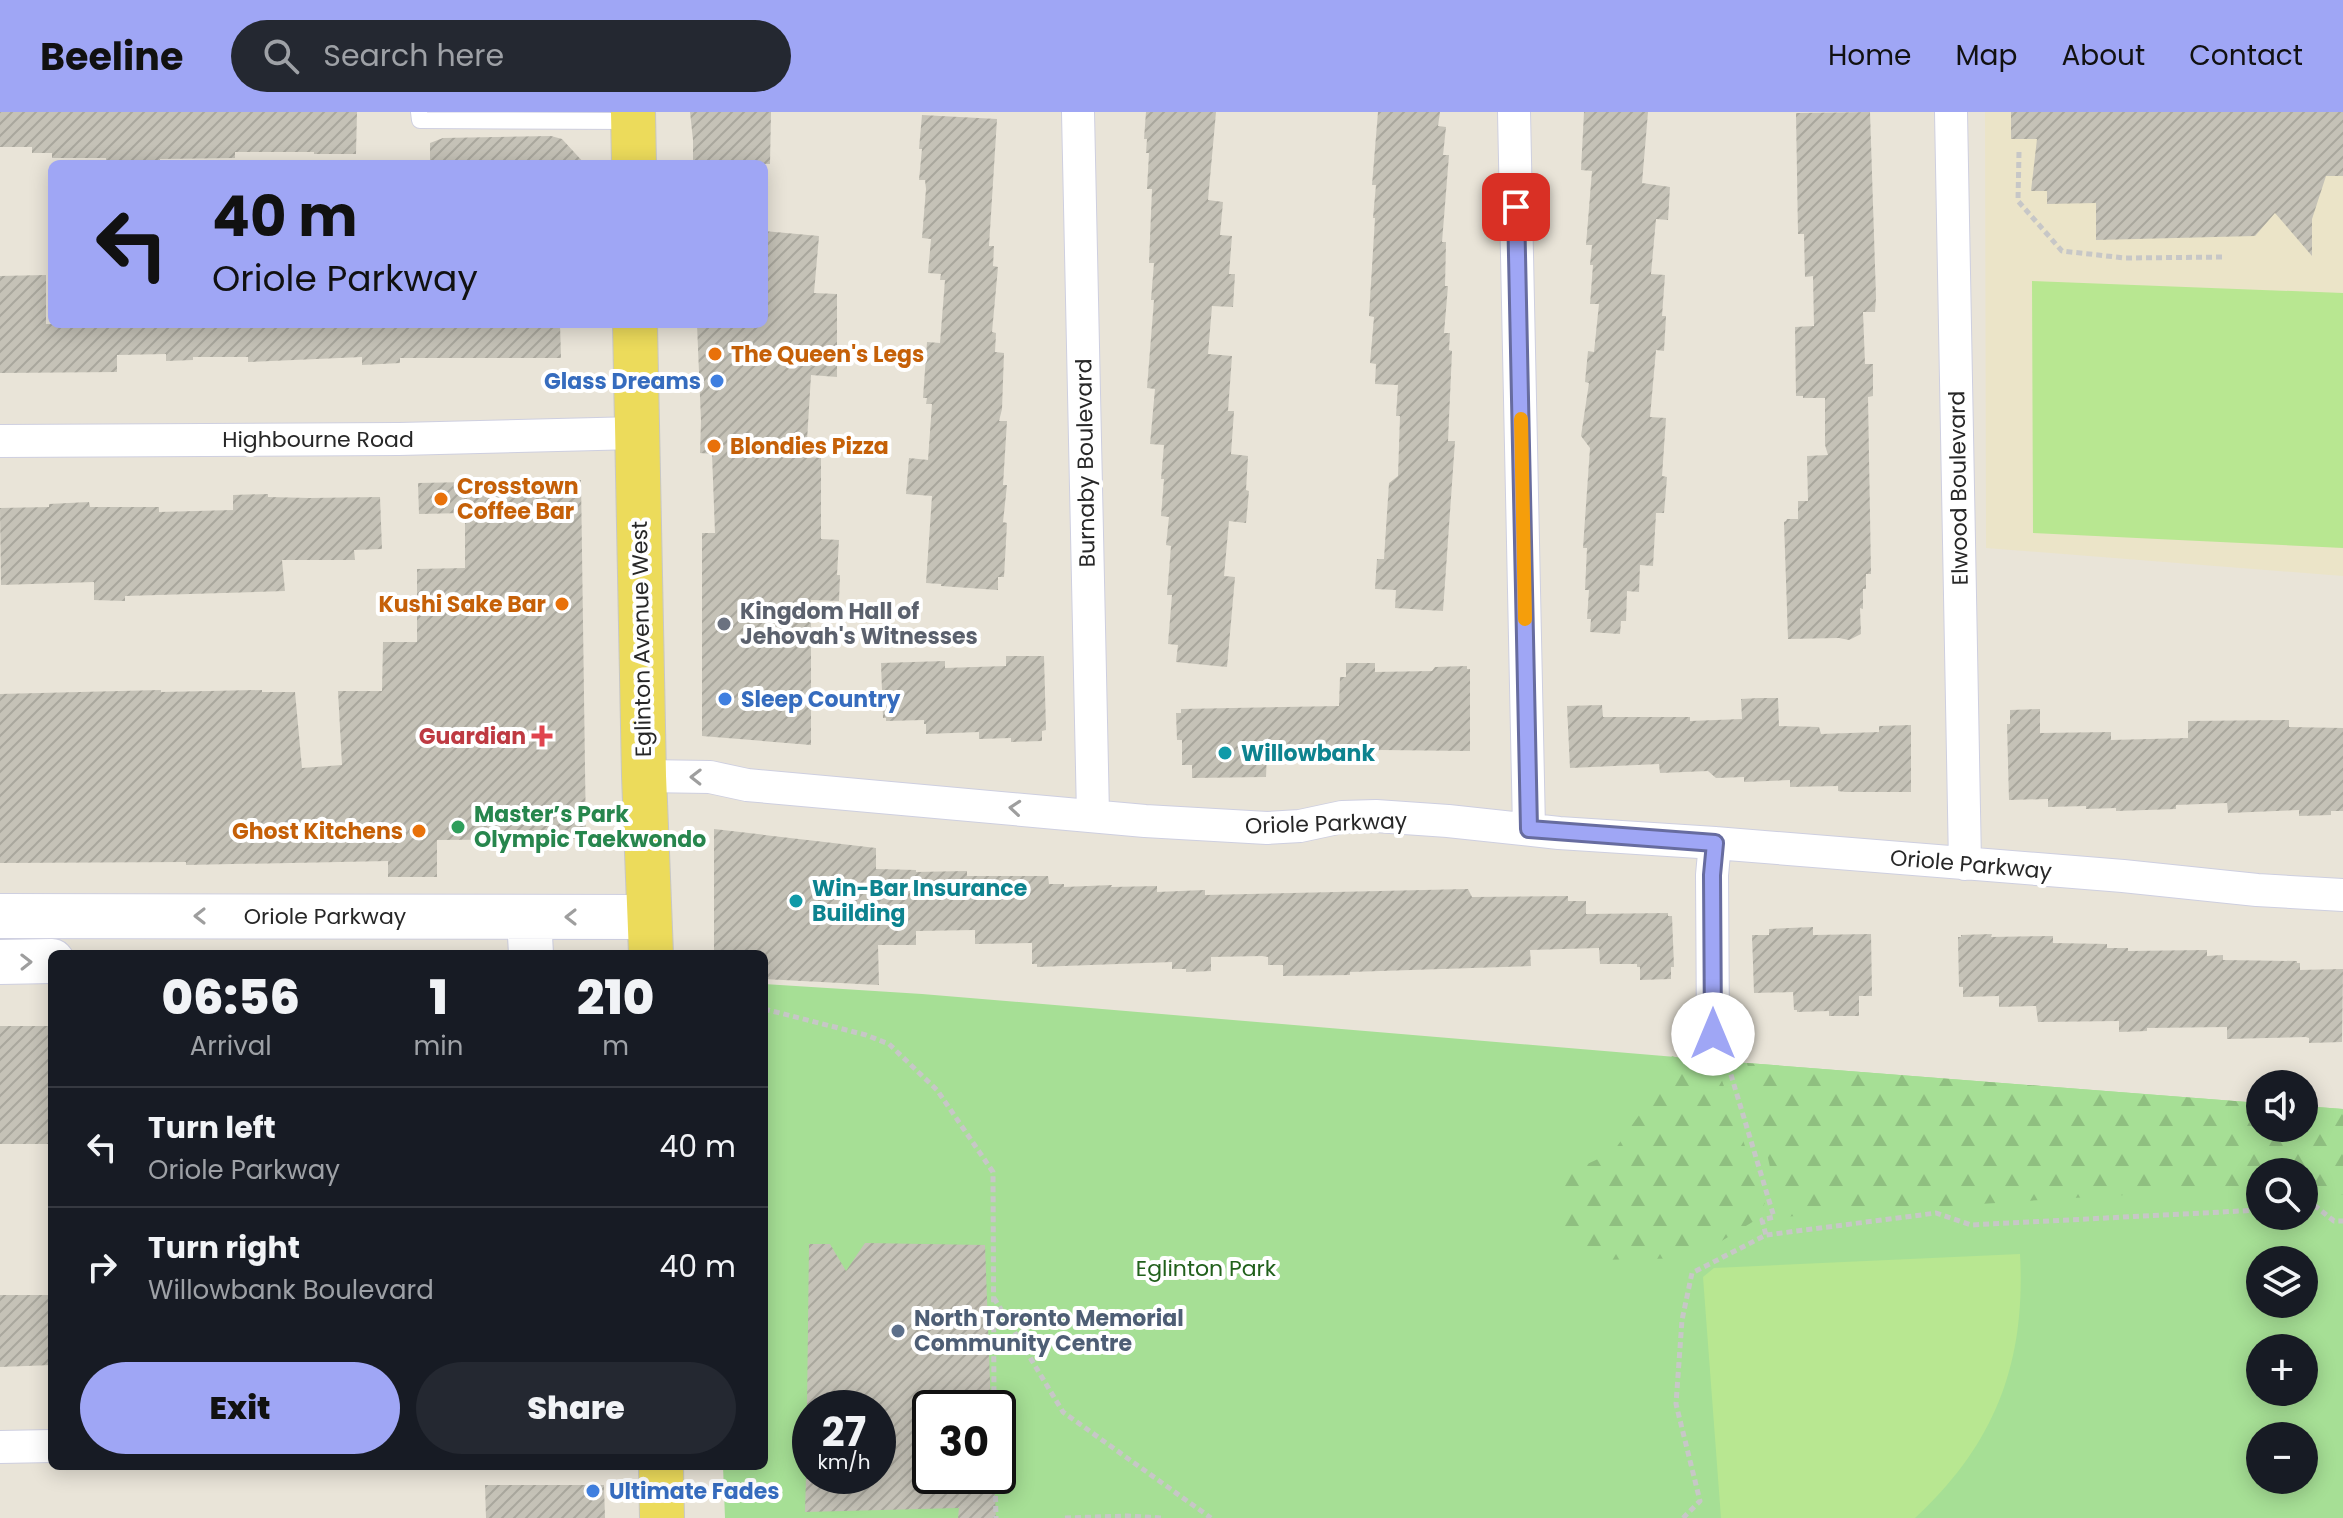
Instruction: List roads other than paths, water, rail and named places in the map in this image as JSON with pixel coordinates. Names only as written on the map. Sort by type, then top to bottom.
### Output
[{"type":"main road","points":[[633,116],[634,160]]},
{"type":"main road","name":"Eglinton Avenue West","points":[[635,328],[650,935]]},
{"type":"main road","points":[[661,1470],[662,1518]]},
{"type":"street","name":"Burnaby Boulevard","points":[[1078,112],[1093,815]]},
{"type":"street","points":[[1514,112],[1529,829]]},
{"type":"street","name":"Elwood Boulevard","points":[[1951,112],[1965,864]]},
{"type":"street","name":"Highbourne Road","points":[[0,441],[399,439],[637,433]]},
{"type":"street","name":"Oriole Parkway","points":[[644,776],[710,777],[747,785],[1145,821],[1267,828],[1300,826],[1342,817],[1376,816],[2343,895]]},
{"type":"street","points":[[1713,1034],[1712,875],[1715,843]]},
{"type":"street","name":"Oriole Parkway","points":[[0,916],[530,936],[650,935]]},
{"type":"street","points":[[0,962],[48,961]]},
{"type":"street","points":[[0,1447],[48,1446]]},
{"type":"lane","points":[[419,112],[420,120],[633,116]]},
{"type":"place","name":"The Queen's Legs","points":[[715,354]]},
{"type":"place","name":"Glass Dreams","points":[[717,381]]},
{"type":"place","name":"Blondies Pizza","points":[[714,446]]},
{"type":"place","name":"Crosstown Coffee Bar","points":[[441,499]]},
{"type":"place","name":"Kushi Sake Bar","points":[[562,604]]},
{"type":"place","name":"Kingdom Hall of Jehovah's Witnesses","points":[[724,624]]},
{"type":"place","name":"Sleep Country","points":[[725,699]]},
{"type":"place","name":"Guardian","points":[[542,736]]},
{"type":"place","name":"Willowbank","points":[[1225,753]]},
{"type":"place","name":"Master’s Park Olympic Taekwondo","points":[[458,827]]},
{"type":"place","name":"Ghost Kitchens","points":[[419,831]]},
{"type":"place","name":"Win-Bar Insurance Building","points":[[796,901]]},
{"type":"place","name":"North Toronto Memorial Community Centre","points":[[898,1331]]},
{"type":"place","name":"Ultimate Fades","points":[[593,1491]]},
{"type":"park label","name":"Eglinton Park","points":[[1206,1268]]}]
